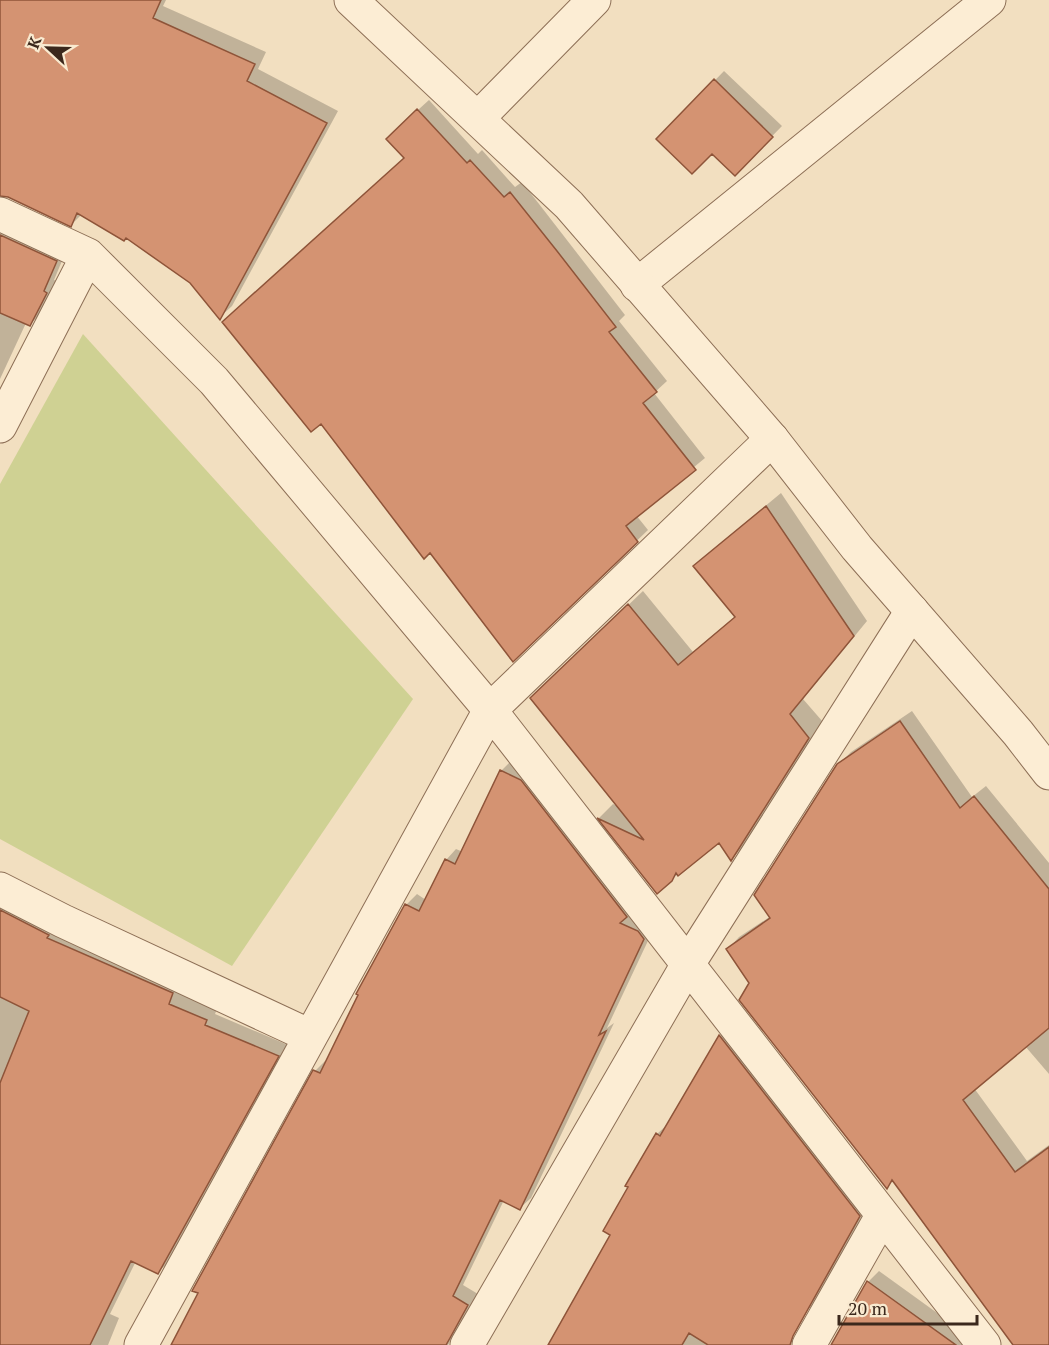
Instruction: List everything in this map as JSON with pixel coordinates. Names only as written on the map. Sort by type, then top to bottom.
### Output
[{"type":"street","points":[[351,0],[569,206],[772,439],[857,548],[1018,733],[1049,773]]},
{"type":"street","points":[[478,118],[594,0]]},
{"type":"street","points":[[637,285],[989,0]]},
{"type":"street","points":[[0,214],[88,255],[214,381],[490,710],[984,1345]]},
{"type":"street","points":[[0,426],[88,255]]},
{"type":"street","points":[[141,1345],[490,710],[772,439]]},
{"type":"street","points":[[467,1345],[688,964],[912,611]]},
{"type":"street","points":[[0,889],[63,921],[310,1036]]},
{"type":"street","points":[[809,1345],[882,1216]]},
{"type":"green space","points":[[83,334],[413,699],[232,966],[0,839],[0,484]]},
{"type":"building","points":[[0,0],[161,0],[153,18],[255,64],[247,81],[327,123],[220,320],[190,283],[126,238],[124,241],[77,213],[71,227],[8,197],[0,196]]},
{"type":"building","points":[[714,79],[773,137],[735,176],[712,154],[692,174],[656,139]]},
{"type":"building","points":[[417,109],[467,163],[470,160],[504,197],[510,192],[616,327],[609,332],[657,392],[643,403],[696,470],[626,526],[638,542],[513,662],[430,553],[424,559],[321,424],[311,432],[222,322],[404,158],[386,139]]},
{"type":"building","points":[[0,235],[57,261],[44,291],[47,293],[30,326],[0,313]]},
{"type":"building","points":[[766,506],[854,636],[790,714],[809,738],[731,861],[719,843],[678,876],[676,873],[672,881],[657,894],[597,818],[644,840],[530,698],[628,604],[678,665],[735,617],[693,566]]},
{"type":"building","points":[[900,721],[960,808],[974,796],[1049,889],[1049,1028],[963,1100],[1015,1172],[1049,1147],[1049,1345],[1013,1345],[892,1180],[887,1189],[739,1000],[749,983],[726,949],[770,918],[754,895],[837,764]]},
{"type":"building","points":[[500,770],[521,780],[627,917],[620,923],[638,931],[644,939],[599,1035],[606,1031],[520,1210],[500,1200],[453,1296],[468,1305],[446,1345],[171,1345],[198,1293],[192,1291],[313,1070],[320,1073],[358,995],[356,994],[405,904],[419,911],[445,859],[455,864]]},
{"type":"building","points":[[0,910],[49,935],[47,938],[173,993],[169,1004],[207,1020],[205,1025],[279,1056],[158,1274],[131,1261],[90,1345],[0,1345],[0,1083],[29,1011],[0,997]]},
{"type":"building","points":[[719,1035],[860,1216],[790,1345],[708,1345],[689,1333],[682,1345],[548,1345],[610,1235],[603,1231],[628,1187],[625,1186],[656,1133],[660,1136]]},
{"type":"building","points":[[867,1281],[956,1345],[831,1345]]}]
